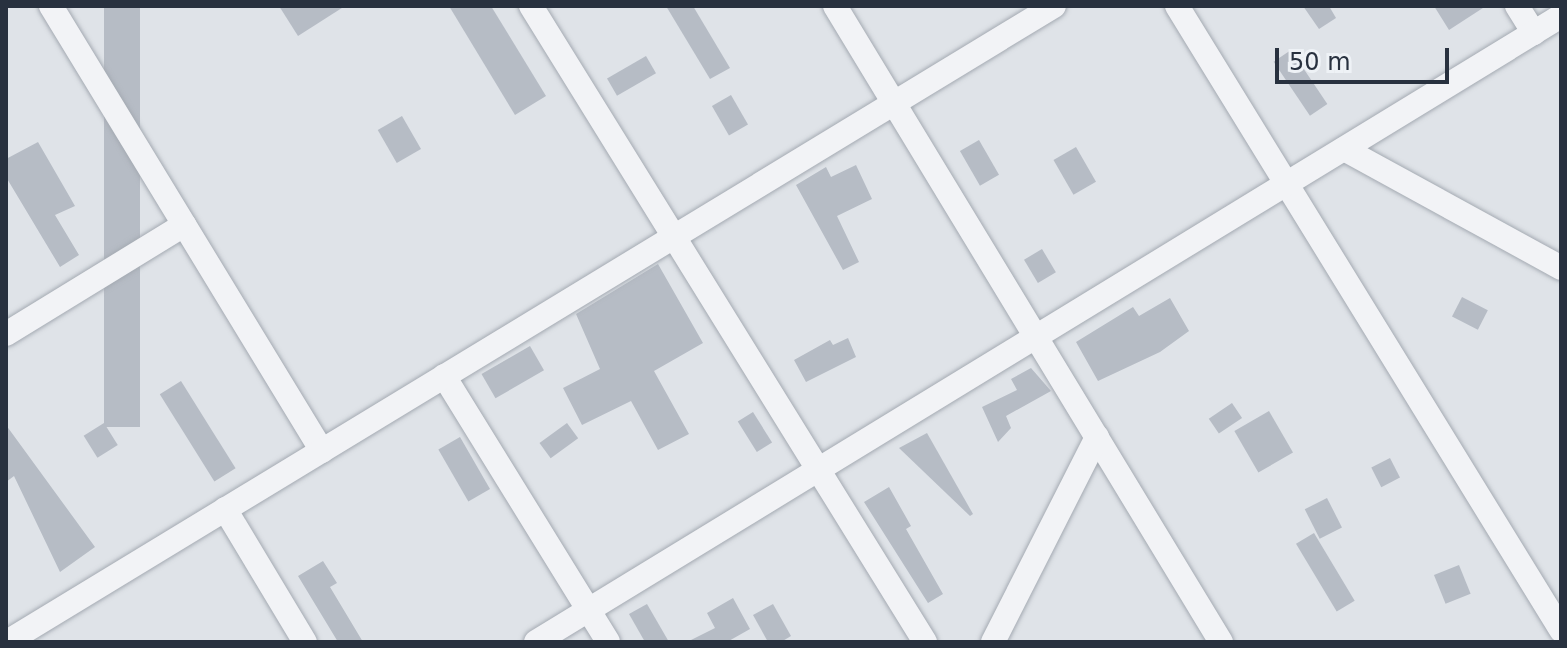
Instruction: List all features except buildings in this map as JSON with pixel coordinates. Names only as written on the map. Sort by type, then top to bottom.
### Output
[{"type":"street","points":[[531,6],[925,642]]},
{"type":"street","points":[[835,6],[1221,642]]},
{"type":"street","points":[[7,642],[1054,6]]},
{"type":"street","points":[[1177,6],[1557,619]]},
{"type":"street","points":[[1517,6],[1534,33]]},
{"type":"street","points":[[54,7],[322,451]]},
{"type":"street","points":[[536,642],[1561,16]]},
{"type":"street","points":[[1344,149],[1561,268]]},
{"type":"street","points":[[6,334],[184,225]]},
{"type":"street","points":[[444,376],[608,642]]},
{"type":"street","points":[[993,642],[1097,437]]},
{"type":"street","points":[[225,509],[305,642]]}]
